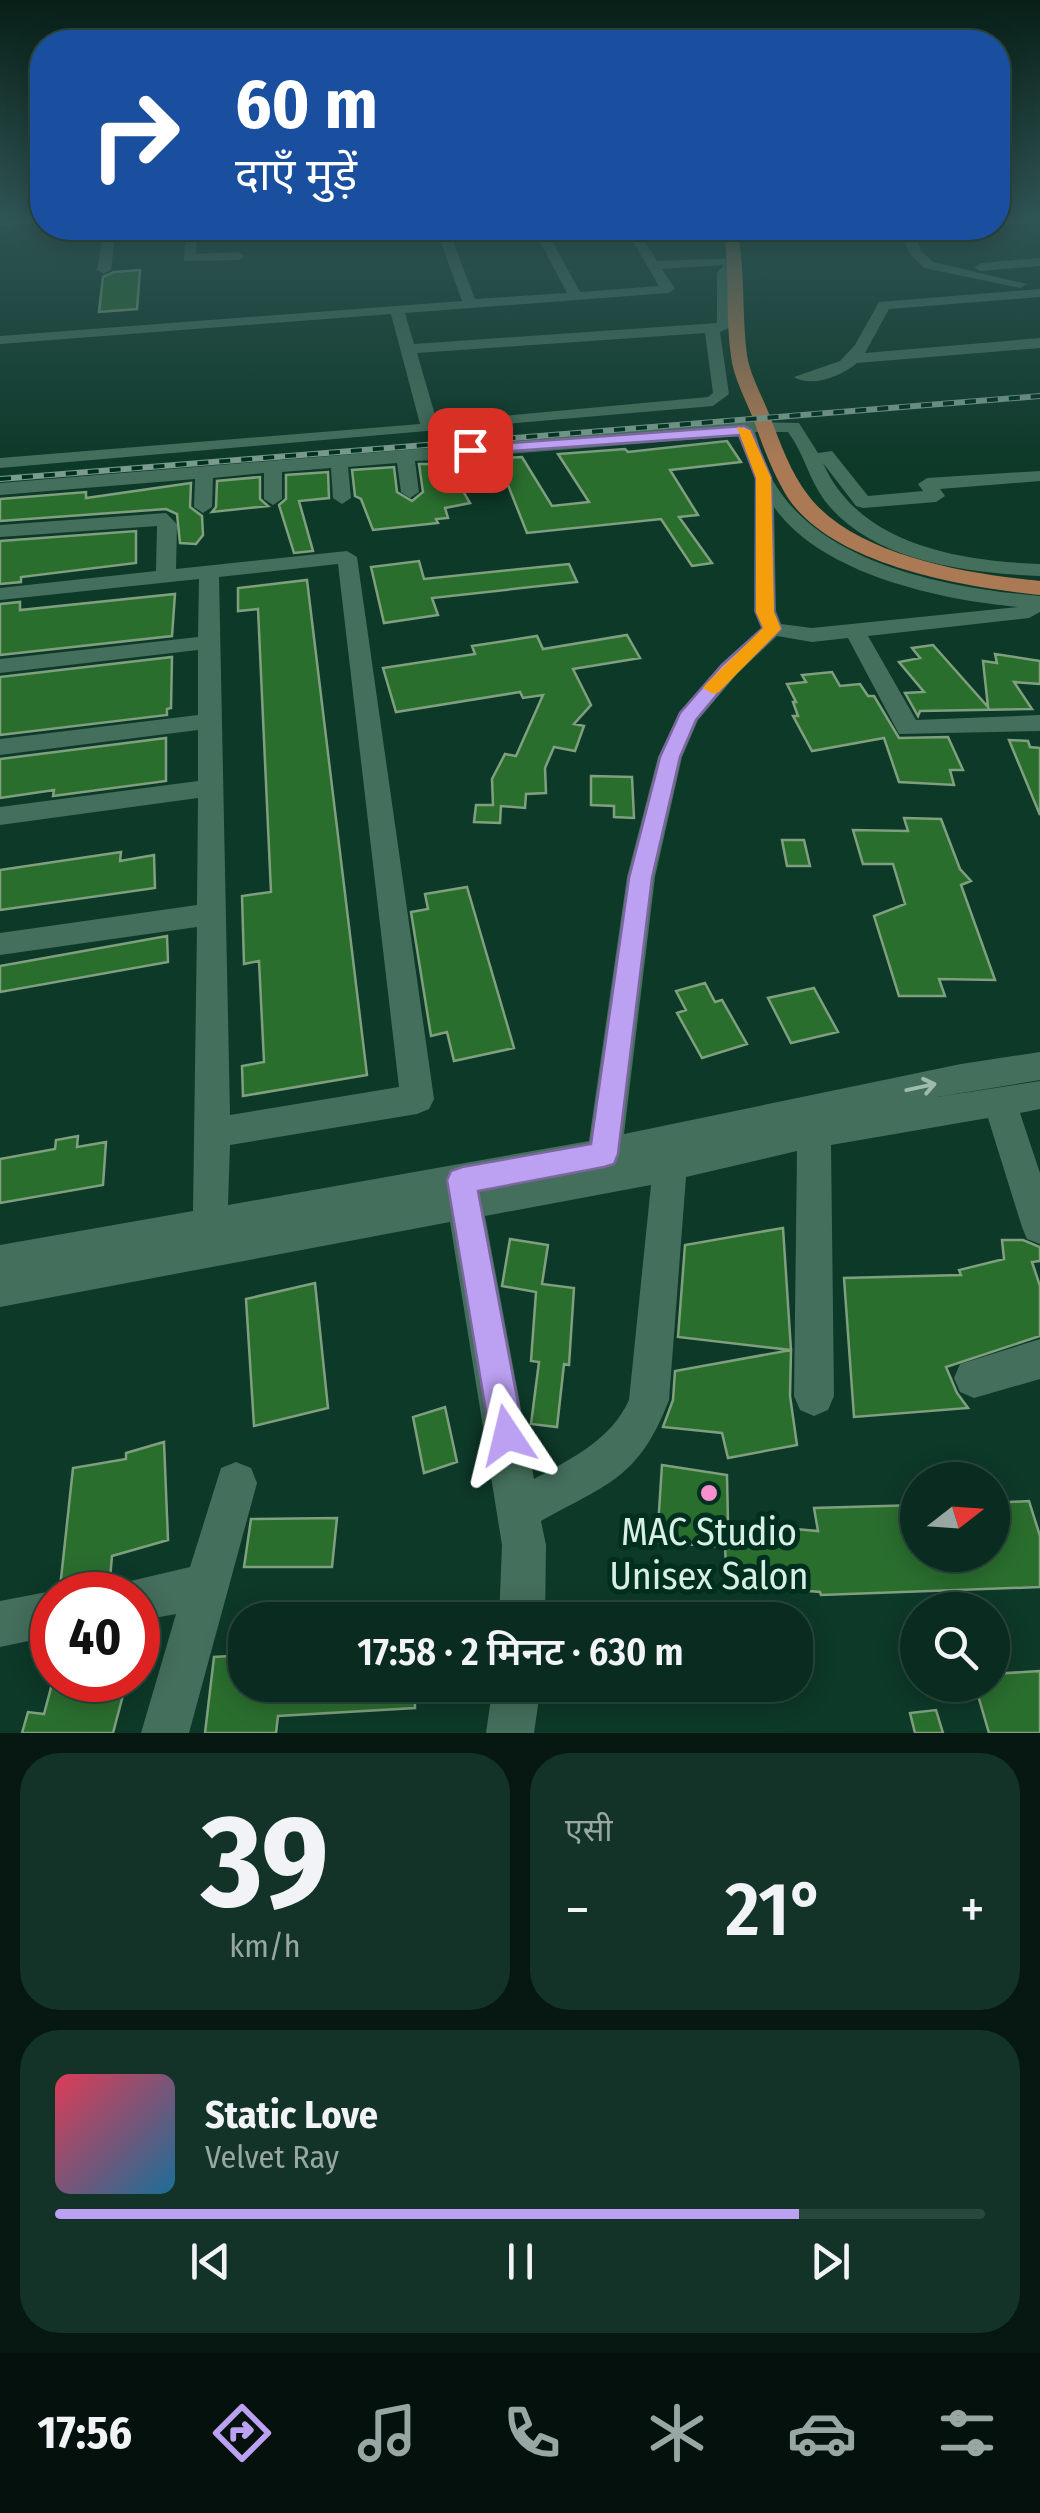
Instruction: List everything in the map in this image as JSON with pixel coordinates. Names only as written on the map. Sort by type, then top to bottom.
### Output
[{"type":"main road","points":[[740,299],[739,358],[780,464],[812,512],[847,537],[924,570],[972,581],[1040,588]]},
{"type":"main road","points":[[744,299],[751,360],[804,482],[818,499],[866,536],[907,553],[970,570],[1040,578]]},
{"type":"street","points":[[468,299],[470,304]]},
{"type":"street","points":[[0,340],[538,299]]},
{"type":"street","points":[[408,349],[712,330],[726,324],[725,299]]},
{"type":"street","points":[[802,377],[831,376],[856,358],[884,305],[952,299]]},
{"type":"street","points":[[396,310],[430,428]]},
{"type":"street","points":[[0,463],[713,402],[720,394],[712,330]]},
{"type":"street","points":[[856,358],[1040,343]]},
{"type":"street","points":[[0,489],[744,430],[751,426],[792,427],[832,498],[846,513],[882,536],[936,556],[1040,570]]},
{"type":"street","points":[[744,430],[777,499],[809,530],[868,564],[970,595],[1040,606]]},
{"type":"street","points":[[470,450],[478,486]]},
{"type":"street","points":[[404,455],[410,492]]},
{"type":"street","points":[[826,455],[864,502],[936,496],[927,484],[1040,476]]},
{"type":"street","points":[[339,461],[342,498]]},
{"type":"street","points":[[272,466],[272,498]]},
{"type":"street","points":[[204,472],[204,506]]},
{"type":"street","points":[[135,518],[137,477]]},
{"type":"street","points":[[764,478],[765,612],[772,629]]},
{"type":"street","points":[[66,524],[70,483]]},
{"type":"street","points":[[0,530],[165,519],[166,576]]},
{"type":"street","points":[[0,594],[348,557],[417,1098],[212,1132]]},
{"type":"street","points":[[209,572],[210,1225]]},
{"type":"street","points":[[772,629],[812,635],[1040,606]]},
{"type":"street","points":[[604,1154],[641,878],[670,757],[687,718],[729,669],[772,629]]},
{"type":"street","points":[[855,631],[908,728],[1040,723]]},
{"type":"street","points":[[0,666],[210,642]]},
{"type":"street","points":[[0,746],[210,721]]},
{"type":"street","points":[[0,816],[210,788]]},
{"type":"street","points":[[0,944],[211,914]]},
{"type":"street","points":[[0,1288],[462,1192],[604,1154],[962,1078],[1040,1066]]},
{"type":"street","points":[[0,1263],[210,1225],[670,1165],[814,1133],[1040,1096]]},
{"type":"street","points":[[999,1101],[1040,1228]]},
{"type":"street","points":[[814,1133],[814,1396]]},
{"type":"street","points":[[519,1510],[607,1458],[626,1444],[639,1426],[649,1400],[670,1165]]},
{"type":"street","points":[[462,1192],[519,1510],[524,1545],[522,1602]]},
{"type":"street","points":[[974,1378],[1040,1359]]},
{"type":"street","points":[[165,1733],[236,1483]]},
{"type":"street","points":[[160,1594],[207,1586]]},
{"type":"street","points":[[0,1624],[30,1618]]},
{"type":"street","points":[[510,1733],[514,1702]]},
{"type":"building","points":[[101,299],[138,299],[137,309],[99,312]]},
{"type":"building","points":[[727,441],[741,462],[670,470],[698,515],[679,517],[712,563],[692,566],[661,519],[527,533],[508,485],[490,487],[486,459],[522,457],[552,506],[589,502],[558,454],[625,449],[628,452]]},
{"type":"building","points":[[419,464],[432,464],[436,473],[462,470],[468,490],[463,491],[470,503],[445,508],[448,518],[436,519],[438,523],[373,530],[361,499],[355,496],[352,470],[394,467],[397,492],[412,501],[423,492]]},
{"type":"building","points":[[328,472],[329,498],[299,501],[313,551],[294,553],[279,505],[286,499],[286,475]]},
{"type":"building","points":[[260,477],[260,499],[268,506],[212,512],[216,507],[217,481]]},
{"type":"building","points":[[191,483],[190,507],[202,516],[203,535],[196,544],[180,543],[177,514],[166,509],[0,521],[0,499],[86,492],[86,498]]},
{"type":"building","points":[[136,531],[136,563],[21,577],[21,582],[0,584],[0,541]]},
{"type":"building","points":[[419,561],[424,579],[569,564],[577,582],[432,598],[438,615],[384,623],[371,567]]},
{"type":"building","points":[[307,580],[367,1075],[243,1096],[242,1066],[264,1062],[259,961],[244,964],[242,896],[271,892],[258,609],[238,611],[238,588]]},
{"type":"building","points":[[175,594],[172,636],[0,655],[0,604],[20,602],[20,610]]},
{"type":"building","points":[[627,635],[640,658],[573,669],[591,705],[574,724],[584,726],[575,751],[554,747],[545,768],[546,793],[526,794],[525,808],[501,806],[500,823],[474,822],[476,805],[493,805],[492,779],[505,754],[516,756],[543,695],[523,698],[520,692],[396,712],[383,668],[475,654],[472,646],[537,636],[543,649]]},
{"type":"building","points":[[933,645],[988,707],[983,661],[997,663],[995,654],[1040,661],[1040,684],[1014,682],[1032,709],[920,711],[918,716],[905,693],[924,692],[899,662],[920,658],[912,648]]},
{"type":"building","points":[[172,657],[171,708],[167,715],[0,735],[0,677]]},
{"type":"building","points":[[832,672],[840,686],[860,684],[868,696],[874,696],[899,738],[948,737],[963,770],[950,770],[954,785],[899,782],[884,738],[812,751],[793,716],[798,716],[796,702],[787,684],[806,682],[802,675]]},
{"type":"building","points":[[166,738],[166,781],[53,796],[54,790],[0,798],[0,759]]},
{"type":"building","points":[[1009,740],[1028,741],[1030,747],[1040,748],[1040,815]]},
{"type":"building","points":[[591,776],[632,777],[634,818],[614,817],[614,806],[591,805]]},
{"type":"building","points":[[904,818],[941,819],[960,869],[971,881],[961,885],[995,980],[939,979],[945,996],[899,996],[874,916],[905,904],[893,864],[863,864],[853,830],[908,831]]},
{"type":"building","points":[[782,840],[804,840],[810,866],[787,866]]},
{"type":"building","points":[[121,852],[120,861],[154,855],[155,888],[0,910],[0,870]]},
{"type":"building","points":[[467,887],[514,1048],[454,1061],[447,1032],[431,1036],[411,912],[428,909],[425,894]]},
{"type":"building","points":[[167,936],[168,962],[0,992],[0,966]]},
{"type":"building","points":[[705,983],[715,1002],[722,1000],[747,1044],[702,1058],[677,1013],[686,1010],[676,991]]},
{"type":"building","points":[[814,988],[838,1032],[791,1043],[768,998]]},
{"type":"building","points":[[78,1136],[77,1147],[106,1142],[103,1185],[0,1203],[0,1159],[55,1149],[56,1140]]},
{"type":"building","points":[[783,1228],[791,1350],[678,1337],[685,1245]]},
{"type":"building","points":[[510,1239],[548,1245],[542,1284],[574,1288],[569,1365],[564,1364],[557,1427],[531,1424],[539,1362],[531,1361],[536,1292],[502,1286]]},
{"type":"building","points":[[1002,1240],[1023,1240],[1040,1247],[1040,1261],[1032,1262],[1040,1286],[1040,1336],[946,1367],[968,1408],[854,1417],[844,1278],[961,1275],[959,1270],[1004,1259]]},
{"type":"building","points":[[315,1283],[328,1408],[254,1426],[246,1299]]},
{"type":"building","points":[[791,1350],[790,1396],[797,1445],[728,1458],[722,1433],[663,1427],[673,1400],[675,1371]]},
{"type":"building","points":[[445,1407],[457,1462],[424,1473],[413,1417]]},
{"type":"building","points":[[164,1442],[168,1540],[112,1556],[111,1572],[62,1572],[73,1468],[126,1459],[126,1453]]},
{"type":"building","points":[[662,1465],[727,1475],[728,1523],[818,1531],[814,1508],[900,1506],[900,1572],[1010,1572],[1010,1502],[1029,1501],[1040,1536],[1040,1587],[821,1595],[727,1584],[725,1547],[657,1542]]},
{"type":"building","points":[[337,1518],[332,1567],[244,1567],[251,1519]]},
{"type":"building","points":[[228,1656],[228,1702],[415,1702],[415,1708],[278,1716],[276,1733],[205,1733],[214,1657]]},
{"type":"building","points":[[1040,1671],[1040,1733],[989,1733],[980,1702],[1010,1702],[1010,1673]]},
{"type":"building","points":[[47,1702],[121,1702],[113,1733],[22,1733],[28,1712],[44,1714]]},
{"type":"building","points":[[936,1710],[943,1733],[915,1733],[910,1713]]},
{"type":"railway","points":[[0,479],[1040,396]]},
{"type":"slow traffic","points":[[713,688],[772,629],[765,612],[764,478],[742,430]]},
{"type":"place","name":"MAC Studio Unisex Salon","points":[[709,1493]]},
{"type":"route","points":[[470,450],[744,430],[764,478],[765,612],[772,629],[729,669],[687,718],[670,757],[641,878],[604,1154],[462,1180],[463,1204],[507,1435]]}]
